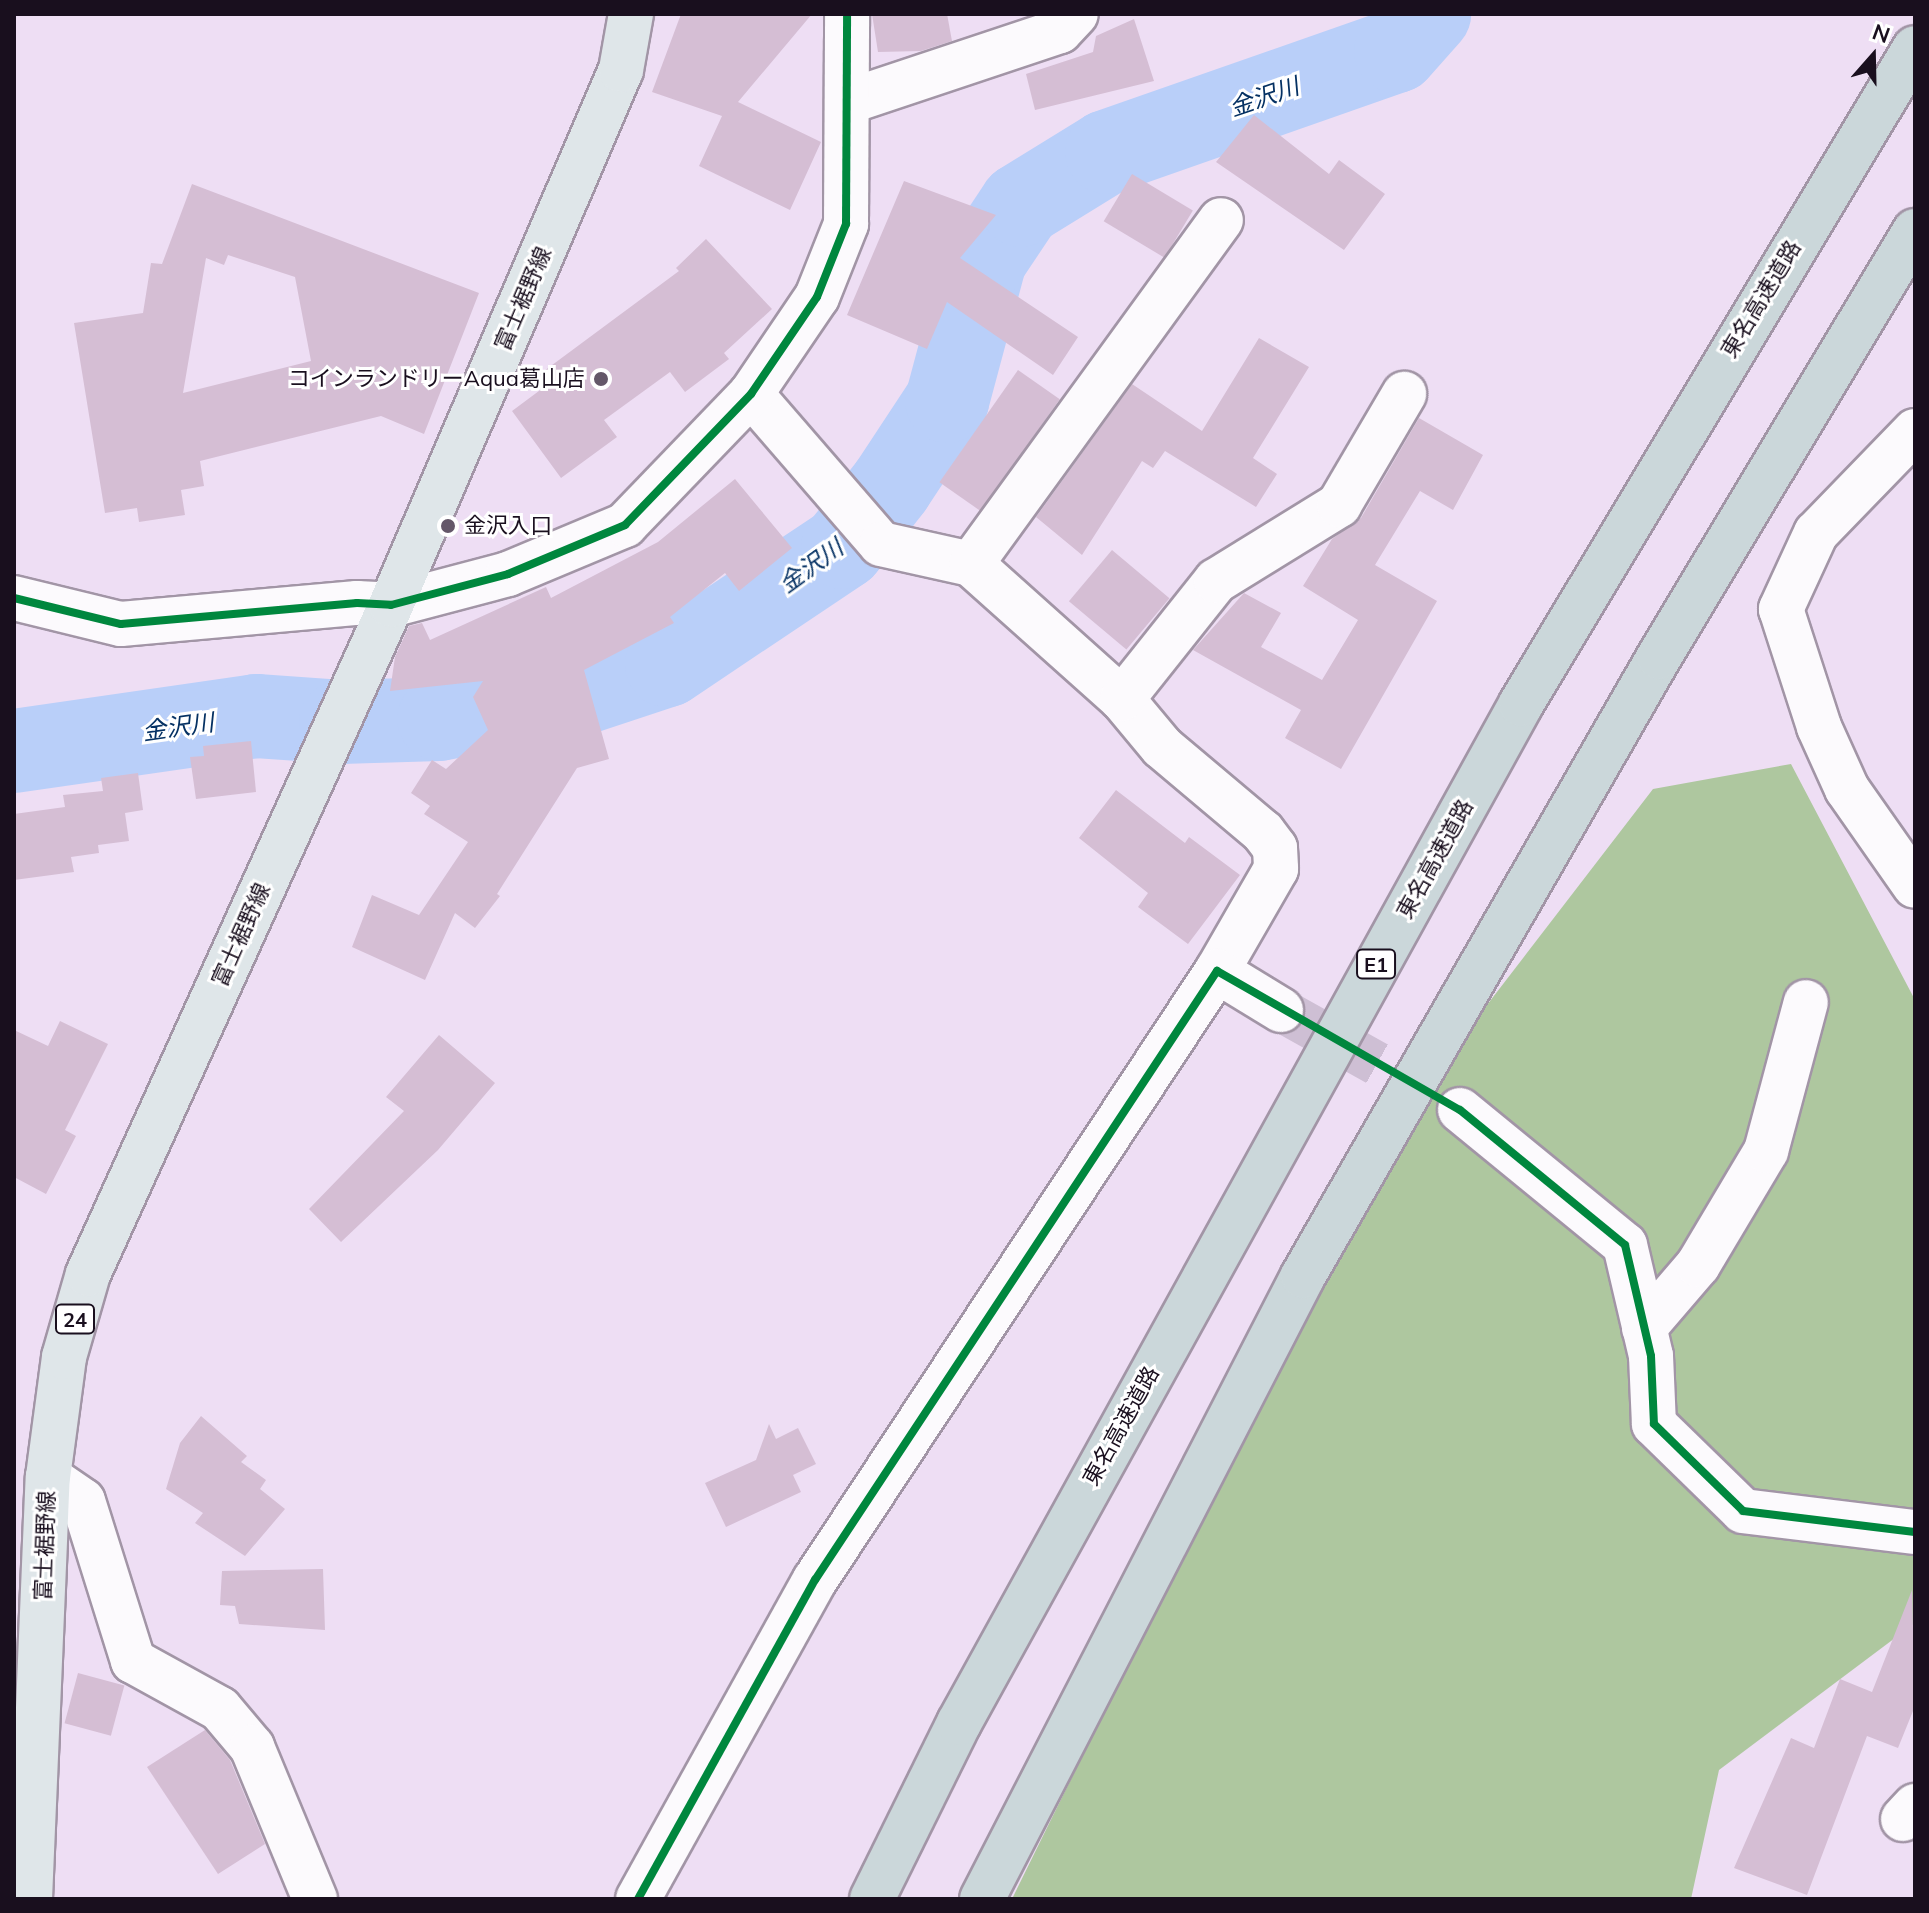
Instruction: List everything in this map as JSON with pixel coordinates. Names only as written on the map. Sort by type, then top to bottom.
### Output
[{"type":"highway","name":"東名高速道路","points":[[872,1899],[967,1709],[1521,704],[1915,48]]},
{"type":"highway","points":[[982,1899],[1303,1276],[1659,657],[1915,231]]},
{"type":"main road","name":"富士裾野線","points":[[30,1899],[48,1477],[64,1357],[88,1274],[391,605],[621,70],[631,14]]},
{"type":"street","points":[[14,598],[121,624],[357,603],[391,605],[508,574],[625,525],[751,394],[817,297],[846,224],[850,101],[847,14]]},
{"type":"street","points":[[850,101],[1060,31],[1076,14]]},
{"type":"street","points":[[971,564],[1221,220]]},
{"type":"street","points":[[638,1899],[815,1580],[1217,971],[1276,869],[1275,848],[1162,747],[1122,699],[971,564],[881,544],[751,394]]},
{"type":"street","points":[[1122,699],[1216,581],[1339,505],[1404,394]]},
{"type":"street","points":[[1915,431],[1816,533],[1781,609],[1819,727],[1847,789],[1915,886]]},
{"type":"street","points":[[1217,971],[1281,1010]]},
{"type":"street","points":[[1644,1328],[1698,1265],[1766,1151],[1806,1002]]},
{"type":"street","points":[[1460,1110],[1625,1245],[1644,1328],[1654,1424],[1743,1511],[1915,1532]]},
{"type":"street","points":[[48,1477],[83,1501],[133,1661],[220,1709],[252,1747],[315,1899]]},
{"type":"green space","points":[[1791,764],[1915,1000],[1915,1623],[1719,1770],[1691,1899],[1012,1899],[1195,1527],[1450,1053],[1653,789]]},
{"type":"building","points":[[681,14],[812,14],[738,102],[821,142],[790,210],[699,166],[722,116],[652,92]]},
{"type":"building","points":[[872,14],[947,14],[952,41],[921,51],[878,52]]},
{"type":"building","points":[[1134,19],[1154,81],[1035,110],[1026,74],[1093,52],[1096,36]]},
{"type":"building","points":[[1254,115],[1329,174],[1339,160],[1385,194],[1344,250],[1216,162]]},
{"type":"building","points":[[1132,174],[1193,211],[1165,258],[1104,221]]},
{"type":"building","points":[[904,181],[996,215],[960,258],[1078,337],[1053,375],[947,302],[927,349],[847,315]]},
{"type":"building","points":[[192,184],[479,293],[424,434],[381,416],[200,461],[204,486],[181,490],[185,515],[139,522],[137,508],[105,513],[74,323],[143,313],[151,263],[162,264]],"holes":[[[228,255],[295,277],[311,361],[183,393],[206,258],[224,265]]]},
{"type":"building","name":"コインランドリーAqua葛山店","points":[[706,239],[772,309],[724,353],[729,359],[685,392],[670,372],[604,420],[617,437],[561,478],[512,411],[547,385],[540,374],[679,271],[676,268]]},
{"type":"building","points":[[1259,338],[1309,367],[1253,458],[1277,474],[1256,507],[1165,451],[1153,468],[1142,461],[1082,555],[1036,517],[1132,384],[1202,431]]},
{"type":"building","points":[[1018,370],[1060,399],[981,511],[939,482]]},
{"type":"building","points":[[1419,418],[1483,455],[1453,510],[1420,491],[1375,565],[1437,601],[1341,769],[1285,738],[1301,710],[1193,650],[1244,593],[1281,613],[1261,647],[1322,680],[1358,620],[1303,586],[1332,539],[1361,518]]},
{"type":"building","points":[[735,479],[792,548],[739,591],[725,573],[670,617],[674,623],[584,670],[609,759],[577,768],[497,894],[500,896],[475,928],[455,913],[425,980],[352,947],[372,895],[419,915],[468,842],[424,814],[430,806],[411,793],[432,760],[446,769],[488,730],[473,697],[483,681],[390,691],[395,657],[409,626],[422,623],[430,640],[546,587],[551,598],[658,542]]},
{"type":"building","points":[[1112,550],[1169,598],[1126,650],[1069,601]]},
{"type":"building","points":[[251,741],[256,792],[196,799],[190,757],[204,756],[203,746]]},
{"type":"building","points":[[138,773],[143,810],[125,813],[129,841],[98,845],[99,853],[71,857],[74,872],[14,880],[14,814],[65,807],[63,795],[103,791],[101,778]]},
{"type":"building","points":[[1116,790],[1185,843],[1189,837],[1240,875],[1188,944],[1138,907],[1148,893],[1079,838]]},
{"type":"building","points":[[60,1021],[108,1044],[65,1130],[76,1136],[46,1194],[14,1177],[14,1030],[48,1046]]},
{"type":"building","points":[[439,1035],[495,1083],[438,1150],[341,1242],[309,1209],[404,1111],[386,1097]]},
{"type":"building","points":[[201,1416],[247,1456],[241,1462],[266,1480],[260,1489],[285,1509],[245,1556],[195,1523],[203,1513],[166,1489],[180,1443]]},
{"type":"building","points":[[769,1424],[776,1439],[798,1428],[816,1464],[793,1475],[801,1492],[726,1527],[705,1483],[756,1460]]},
{"type":"building","points":[[323,1569],[325,1630],[239,1624],[235,1606],[220,1605],[222,1571]]},
{"type":"building","points":[[1912,1590],[1915,1706],[1898,1748],[1867,1736],[1807,1895],[1734,1868],[1791,1738],[1814,1748],[1840,1679],[1872,1692]]},
{"type":"building","points":[[78,1673],[124,1685],[111,1736],[65,1723]]},
{"type":"building","points":[[205,1730],[230,1760],[265,1844],[218,1874],[147,1767]]},
{"type":"waterway","name":"金沢川","points":[[14,751],[256,716],[341,722],[439,719],[582,693],[667,665],[843,547],[891,486],[947,401],[985,259],[1021,205],[1107,152],[1396,51],[1429,14]]},
{"type":"tunnel","points":[[1281,1010],[1460,1110]]},
{"type":"cycle path","points":[[14,598],[121,624],[357,603],[391,605],[508,574],[625,525],[751,394],[817,297],[846,224],[847,14]]},
{"type":"cycle path","points":[[638,1899],[815,1580],[1217,971],[1460,1110],[1625,1245],[1651,1356],[1654,1424],[1743,1511],[1915,1532]]},
{"type":"place","name":"コインランドリーAqua葛山店","points":[[601,379]]},
{"type":"place","name":"金沢入口","points":[[448,526]]}]
